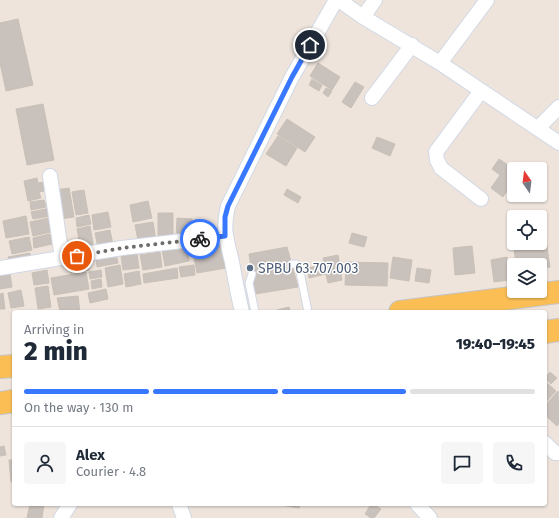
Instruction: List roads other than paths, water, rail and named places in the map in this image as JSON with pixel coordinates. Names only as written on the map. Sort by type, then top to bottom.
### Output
[{"type":"main road","points":[[416,310],[559,292]]},
{"type":"main road","points":[[547,332],[559,330]]},
{"type":"main road","points":[[0,367],[12,366]]},
{"type":"main road","points":[[0,403],[12,401]]},
{"type":"street","points":[[242,310],[225,236],[225,217],[228,206],[292,77],[336,0]]},
{"type":"street","points":[[339,0],[440,63],[559,143]]},
{"type":"street","points":[[363,16],[375,0]]},
{"type":"street","points":[[440,63],[487,0]]},
{"type":"street","points":[[372,98],[412,45]]},
{"type":"street","points":[[481,91],[436,152],[437,160],[441,168],[481,199]]},
{"type":"street","points":[[538,128],[559,107]]},
{"type":"street","points":[[50,176],[62,258]]},
{"type":"street","points":[[0,268],[122,248],[225,236]]},
{"type":"street","points":[[547,445],[555,453],[559,453]]},
{"type":"street","points":[[61,518],[69,506]]},
{"type":"street","points":[[419,506],[430,518]]},
{"type":"lane","points":[[292,264],[296,264],[300,267],[308,310]]},
{"type":"lane","points":[[252,274],[249,283],[255,310]]},
{"type":"place","name":"SPBU 63.707.003","points":[[250,268]]}]
